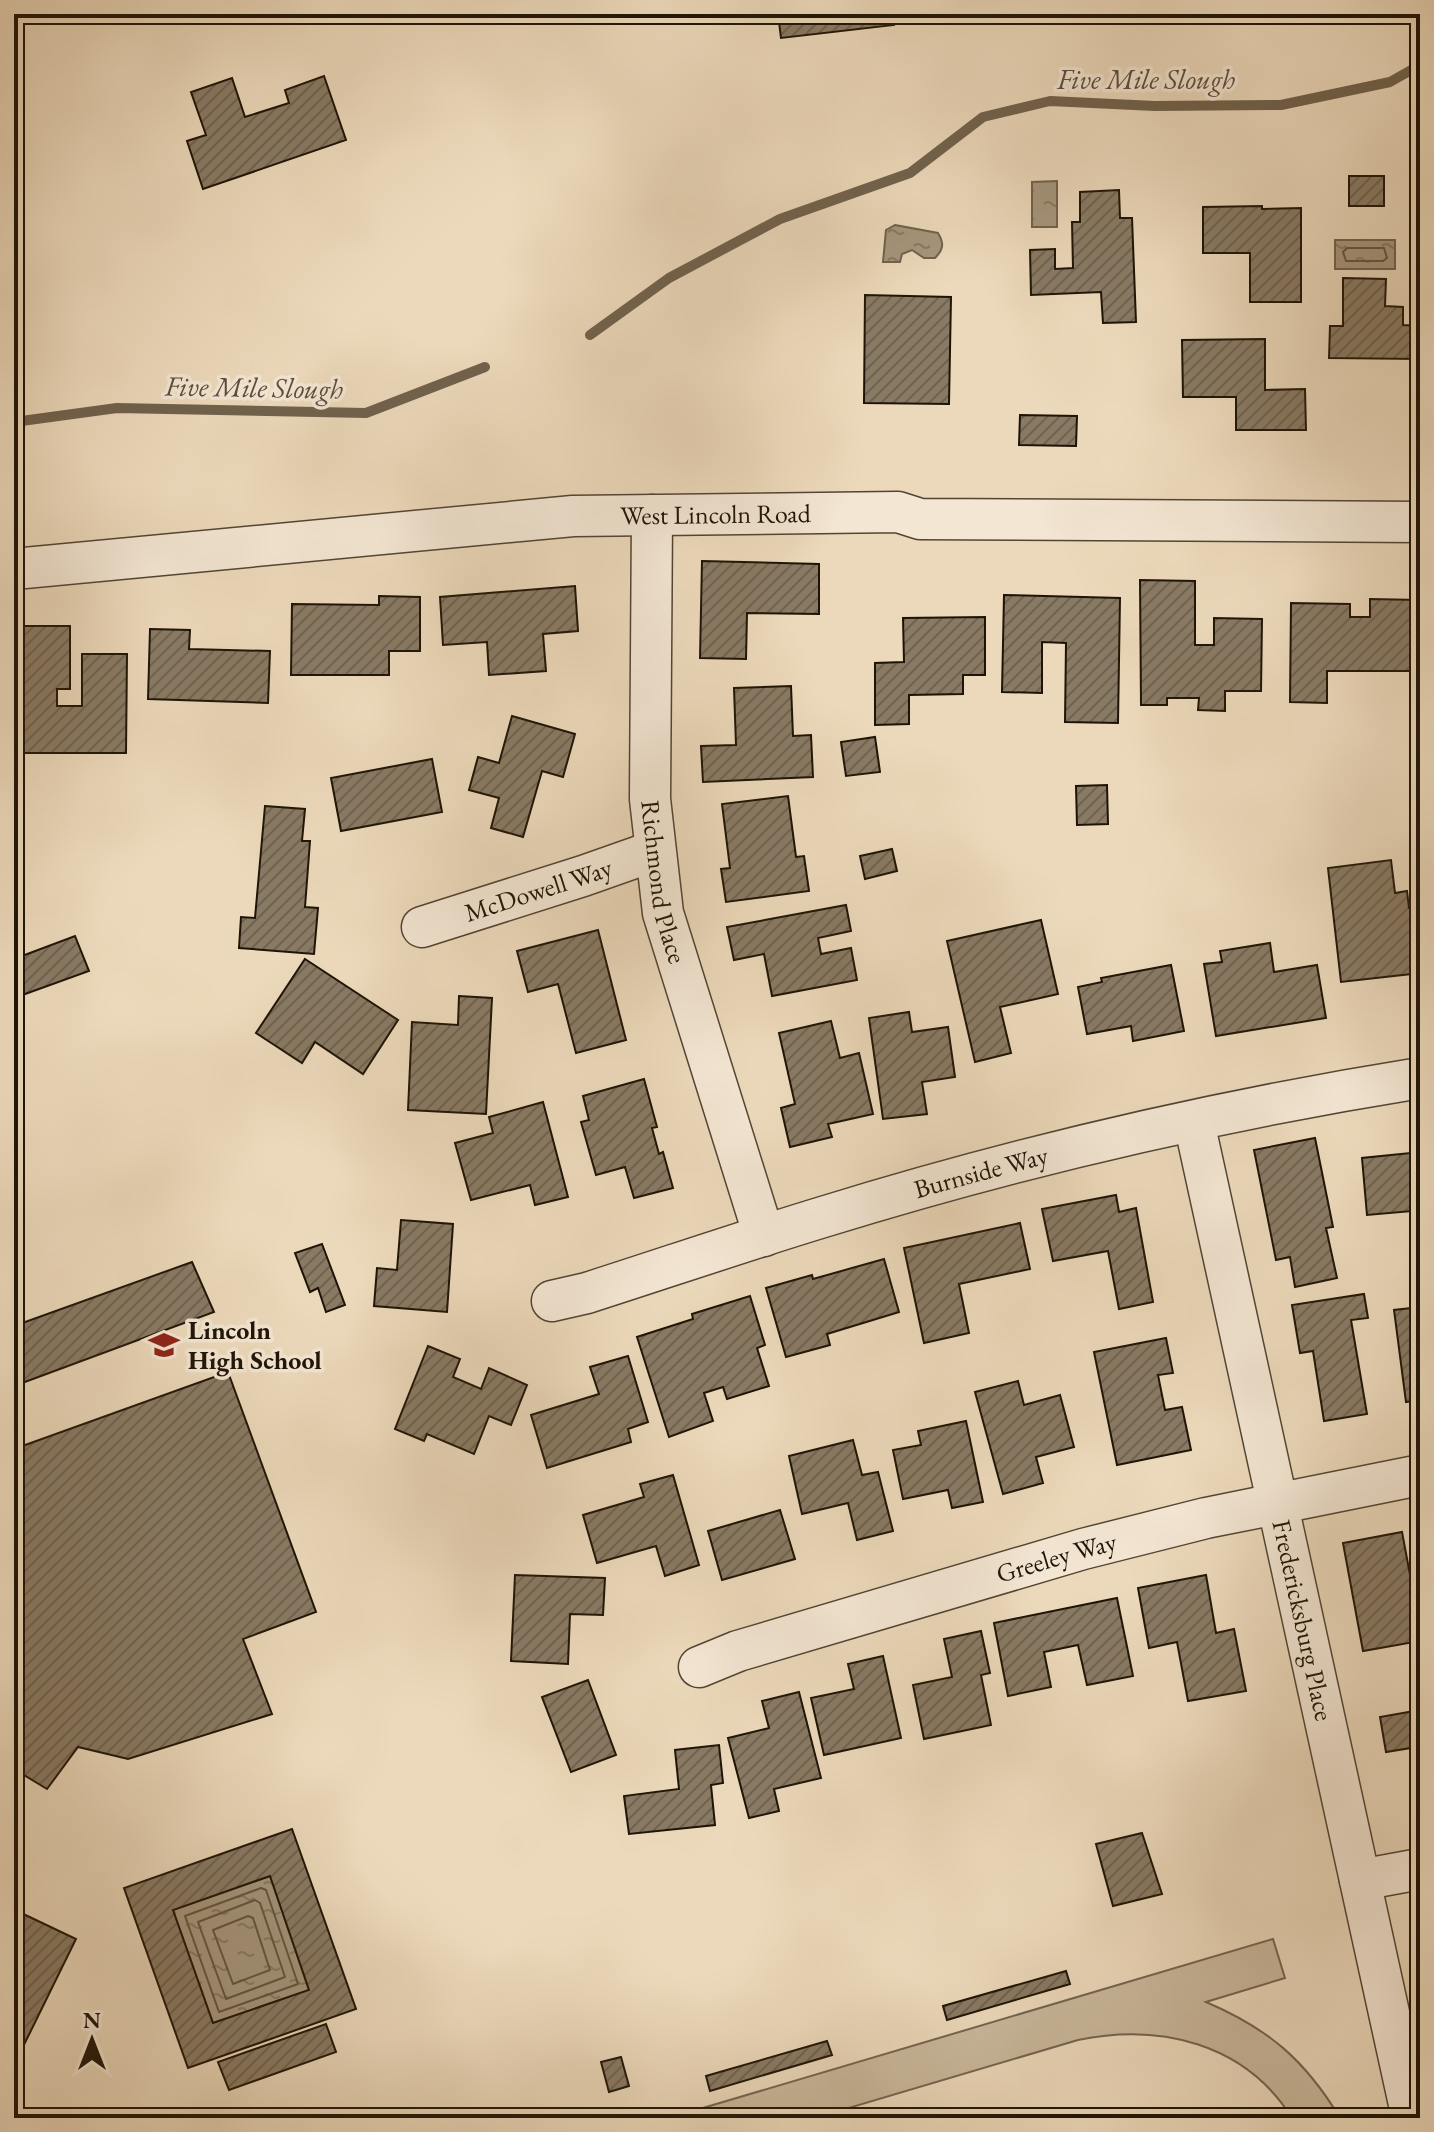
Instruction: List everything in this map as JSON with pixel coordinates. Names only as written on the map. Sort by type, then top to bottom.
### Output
[{"type":"street","name":"West Lincoln Road","points":[[14,569],[558,517],[898,512],[920,519],[1420,522]]},
{"type":"street","name":"Richmond Place","points":[[652,515],[650,799],[663,913],[764,1236]]},
{"type":"street","name":"McDowell Way","points":[[422,927],[654,851]]},
{"type":"street","name":"Burnside Way","points":[[552,1301],[587,1293],[826,1216],[1028,1160],[1194,1122],[1420,1078]]},
{"type":"street","name":"Fredericksburg Place","points":[[1194,1122],[1412,2118]]},
{"type":"street","name":"Greeley Way","points":[[699,1667],[738,1651],[1083,1549],[1276,1503],[1420,1475]]},
{"type":"street","points":[[1360,1880],[1420,1869]]},
{"type":"shaded area","points":[[1273,1939],[1285,1978],[1206,2002],[1249,2023],[1284,2048],[1313,2079],[1340,2118],[1292,2118],[1273,2092],[1225,2056],[1198,2044],[1139,2034],[1078,2040],[815,2118],[669,2118]]},
{"type":"water","points":[[1057,181],[1057,227],[1032,227],[1032,182]]},
{"type":"water","points":[[895,225],[938,233],[942,243],[940,252],[935,258],[924,258],[912,250],[902,254],[900,262],[883,262],[886,230]]},
{"type":"water","points":[[1335,240],[1395,240],[1395,269],[1335,269]]},
{"type":"water","points":[[270,1876],[309,1990],[213,2023],[173,1910]]},
{"type":"building","points":[[778,14],[892,14],[894,25],[781,38]]},
{"type":"building","points":[[324,76],[346,140],[203,189],[187,141],[206,135],[191,92],[232,78],[245,117],[289,103],[285,90]]},
{"type":"building","points":[[1349,176],[1384,176],[1384,206],[1349,206]]},
{"type":"building","points":[[1119,190],[1120,218],[1132,218],[1136,322],[1103,323],[1101,292],[1031,295],[1030,250],[1055,249],[1055,269],[1073,268],[1072,222],[1080,222],[1080,192]]},
{"type":"building","points":[[1262,206],[1262,209],[1301,208],[1301,302],[1250,302],[1250,253],[1203,253],[1203,207]]},
{"type":"building","points":[[1343,278],[1386,279],[1385,306],[1403,307],[1403,325],[1420,326],[1420,359],[1329,358],[1330,326],[1343,326]]},
{"type":"building","points":[[865,295],[951,297],[949,404],[864,403]]},
{"type":"building","points":[[1265,339],[1265,390],[1305,389],[1306,430],[1236,430],[1236,397],[1183,397],[1182,340]]},
{"type":"building","points":[[1020,415],[1077,416],[1076,446],[1019,445]]},
{"type":"building","points":[[702,561],[819,564],[819,614],[747,613],[746,659],[700,658]]},
{"type":"building","points":[[1140,580],[1195,581],[1195,645],[1214,645],[1214,618],[1262,619],[1261,691],[1225,691],[1225,711],[1198,710],[1199,698],[1167,698],[1167,705],[1141,705]]},
{"type":"building","points":[[575,586],[578,631],[543,634],[546,671],[489,675],[487,642],[443,645],[440,597]]},
{"type":"building","points":[[1004,595],[1120,598],[1118,723],[1065,722],[1066,643],[1042,642],[1042,693],[1002,692]]},
{"type":"building","points":[[379,596],[420,597],[420,651],[389,651],[389,675],[291,675],[292,604],[379,605]]},
{"type":"building","points":[[1370,599],[1420,600],[1420,671],[1327,671],[1327,703],[1290,702],[1291,603],[1350,604],[1350,617],[1370,617]]},
{"type":"building","points":[[985,617],[985,675],[963,675],[963,694],[909,695],[909,724],[875,725],[875,663],[904,662],[903,618]]},
{"type":"building","points":[[14,626],[70,626],[70,689],[57,689],[57,706],[82,706],[82,654],[127,654],[126,753],[20,753],[20,689],[14,689]]},
{"type":"building","points":[[150,629],[190,630],[189,649],[270,651],[268,703],[148,699]]},
{"type":"building","points":[[791,686],[793,736],[811,735],[813,777],[703,782],[701,746],[736,745],[734,688]]},
{"type":"building","points":[[512,716],[575,734],[563,777],[542,771],[523,837],[491,828],[499,798],[469,790],[478,757],[499,763]]},
{"type":"building","points":[[875,737],[880,772],[846,776],[841,742]]},
{"type":"building","points":[[432,759],[442,812],[341,831],[331,778]]},
{"type":"building","points":[[1107,785],[1108,824],[1077,825],[1076,786]]},
{"type":"building","points":[[788,796],[796,857],[804,856],[809,891],[726,902],[721,869],[730,868],[722,804]]},
{"type":"building","points":[[265,806],[305,809],[302,841],[310,841],[305,907],[318,908],[314,954],[239,948],[241,917],[255,918]]},
{"type":"building","points":[[892,849],[897,871],[865,879],[860,856]]},
{"type":"building","points":[[1391,860],[1395,893],[1407,891],[1409,908],[1420,907],[1420,973],[1341,982],[1328,868]]},
{"type":"building","points":[[846,905],[851,931],[818,938],[821,954],[851,948],[857,980],[772,996],[764,954],[734,960],[727,927]]},
{"type":"building","points":[[1041,920],[1058,994],[1000,1007],[1011,1053],[975,1062],[947,941]]},
{"type":"building","points":[[598,930],[626,1040],[576,1053],[558,984],[528,992],[517,951]]},
{"type":"building","points":[[75,936],[89,971],[14,998],[14,959]]},
{"type":"building","points":[[1270,943],[1274,972],[1317,965],[1326,1018],[1216,1036],[1204,964],[1222,962],[1220,951]]},
{"type":"building","points":[[305,959],[398,1020],[363,1074],[315,1042],[302,1063],[256,1033]]},
{"type":"building","points":[[1171,965],[1184,1031],[1133,1041],[1131,1026],[1087,1034],[1078,987],[1102,982],[1101,978]]},
{"type":"building","points":[[459,996],[492,998],[486,1114],[408,1110],[412,1022],[458,1025]]},
{"type":"building","points":[[909,1012],[912,1032],[948,1027],[955,1077],[922,1082],[927,1114],[883,1119],[869,1018]]},
{"type":"building","points":[[831,1021],[840,1058],[859,1053],[873,1114],[828,1124],[832,1137],[790,1147],[781,1108],[795,1104],[779,1033]]},
{"type":"building","points":[[644,1079],[657,1127],[652,1128],[659,1154],[663,1152],[673,1188],[634,1198],[625,1167],[596,1175],[581,1122],[589,1120],[583,1096]]},
{"type":"building","points":[[543,1102],[568,1197],[535,1205],[530,1185],[471,1200],[455,1143],[493,1133],[489,1117]]},
{"type":"building","points":[[1315,1138],[1333,1227],[1326,1228],[1337,1278],[1295,1287],[1290,1257],[1276,1260],[1254,1150]]},
{"type":"building","points":[[1420,1152],[1420,1229],[1414,1230],[1412,1211],[1367,1215],[1362,1158]]},
{"type":"building","points":[[1116,1195],[1119,1212],[1136,1208],[1153,1302],[1119,1309],[1108,1251],[1053,1261],[1042,1209]]},
{"type":"building","points":[[401,1220],[453,1224],[447,1312],[374,1306],[377,1268],[397,1270]]},
{"type":"building","points":[[1020,1223],[1030,1269],[959,1284],[969,1333],[924,1343],[904,1248]]},
{"type":"building","points":[[322,1244],[345,1305],[326,1312],[318,1288],[310,1292],[295,1253]]},
{"type":"building","points":[[884,1259],[899,1312],[827,1334],[830,1345],[786,1357],[766,1288],[812,1275],[813,1279]]},
{"type":"building","points":[[192,1262],[214,1312],[14,1386],[14,1326]]},
{"type":"building","points":[[1364,1294],[1368,1318],[1351,1320],[1367,1414],[1324,1421],[1313,1351],[1300,1353],[1292,1305]]},
{"type":"building","points":[[750,1296],[765,1345],[757,1348],[769,1386],[727,1399],[723,1387],[704,1393],[713,1421],[669,1437],[637,1337],[693,1319],[692,1314]]},
{"type":"building","points":[[1420,1307],[1420,1400],[1406,1402],[1394,1310]]},
{"type":"building","points":[[1166,1338],[1173,1373],[1158,1375],[1165,1410],[1182,1407],[1191,1450],[1117,1465],[1094,1352]]},
{"type":"building","points":[[428,1346],[460,1359],[453,1377],[481,1389],[489,1368],[527,1385],[511,1425],[489,1416],[474,1454],[427,1434],[424,1441],[395,1429]]},
{"type":"building","points":[[628,1356],[648,1422],[628,1429],[631,1442],[547,1468],[531,1415],[599,1394],[590,1367]]},
{"type":"building","points":[[228,1372],[316,1612],[243,1639],[272,1714],[128,1759],[78,1747],[47,1789],[14,1769],[14,1449]]},
{"type":"building","points":[[1018,1381],[1024,1405],[1060,1395],[1074,1447],[1036,1457],[1043,1483],[1003,1494],[975,1392]]},
{"type":"building","points":[[966,1421],[983,1502],[952,1508],[948,1490],[903,1499],[893,1450],[921,1445],[918,1431]]},
{"type":"building","points":[[853,1440],[862,1475],[878,1472],[893,1531],[857,1540],[848,1503],[802,1514],[789,1456]]},
{"type":"building","points":[[673,1475],[699,1565],[665,1576],[656,1546],[597,1563],[583,1515],[644,1497],[640,1484]]},
{"type":"building","points":[[780,1510],[795,1559],[722,1580],[708,1531]]},
{"type":"building","points":[[1402,1532],[1420,1641],[1363,1651],[1343,1543]]},
{"type":"building","points":[[515,1575],[605,1578],[603,1615],[570,1614],[568,1664],[511,1661]]},
{"type":"building","points":[[1206,1575],[1216,1633],[1234,1629],[1246,1691],[1188,1701],[1177,1642],[1149,1648],[1138,1588]]},
{"type":"building","points":[[1117,1598],[1133,1676],[1087,1685],[1078,1645],[1044,1652],[1051,1687],[1008,1696],[994,1623]]},
{"type":"building","points":[[981,1631],[990,1673],[981,1675],[991,1725],[924,1739],[913,1685],[952,1677],[944,1639]]},
{"type":"building","points":[[883,1656],[901,1738],[824,1755],[811,1698],[854,1689],[848,1664]]},
{"type":"building","points":[[588,1680],[616,1755],[571,1772],[542,1697]]},
{"type":"building","points":[[799,1692],[821,1778],[774,1789],[779,1811],[749,1818],[728,1738],[769,1728],[762,1701]]},
{"type":"building","points":[[1420,1710],[1420,1797],[1411,1748],[1386,1752],[1380,1717]]},
{"type":"building","points":[[719,1745],[723,1783],[711,1785],[715,1825],[629,1834],[624,1796],[679,1789],[675,1750]]},
{"type":"building","points":[[292,1829],[356,2009],[188,2068],[124,1888]],"holes":[[[270,1876],[309,1990],[213,2023],[173,1910]]]},
{"type":"building","points":[[1142,1833],[1162,1894],[1113,1906],[1096,1844]]},
{"type":"building","points":[[17,1911],[76,1939],[18,2057],[14,2055],[14,1917]]},
{"type":"building","points":[[1066,1971],[1070,1984],[947,2020],[943,2006]]},
{"type":"building","points":[[326,2024],[336,2052],[229,2090],[218,2062]]},
{"type":"building","points":[[827,2041],[832,2055],[710,2091],[706,2076]]},
{"type":"building","points":[[621,2057],[629,2086],[609,2092],[601,2062]]},
{"type":"waterway","name":"Five Mile Slough","points":[[590,335],[669,278],[780,219],[910,173],[983,117],[1050,101],[1155,106],[1281,105],[1390,82],[1420,65]]},
{"type":"waterway","name":"Five Mile Slough","points":[[14,422],[117,408],[366,413],[485,367]]},
{"type":"place","name":"Lincoln High School","points":[[164,1345]]}]
